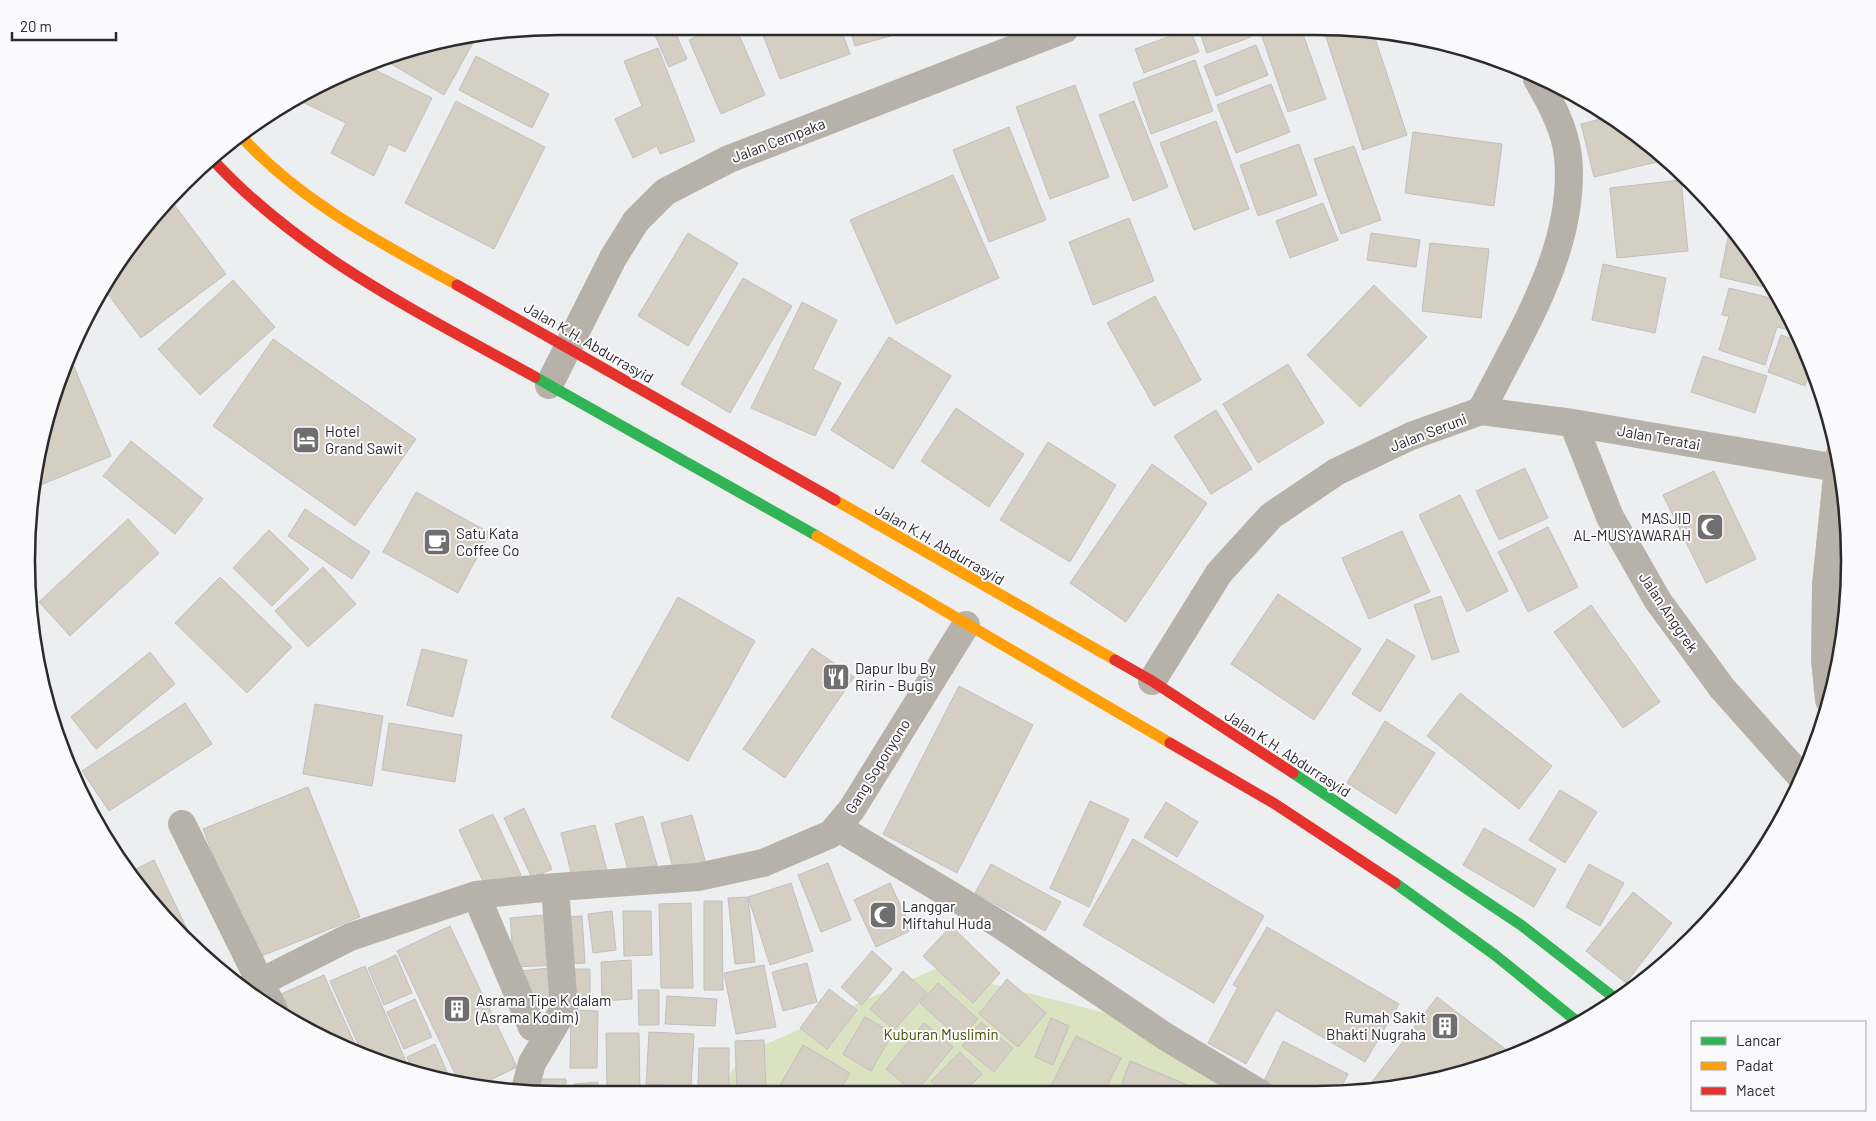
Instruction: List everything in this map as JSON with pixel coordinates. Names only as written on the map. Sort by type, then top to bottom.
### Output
[{"type":"street","name":"Jalan Cempaka","points":[[549,385],[613,258],[636,221],[666,192],[729,158],[1047,35]]},
{"type":"street","name":"Jalan Seruni","points":[[1152,681],[1219,573],[1271,516],[1336,472],[1411,436],[1481,411],[1552,268],[1569,200],[1568,155],[1555,111],[1541,86]]},
{"type":"street","name":"Jalan K.H. Abdurrasyid","points":[[246,141],[256,153],[298,190],[355,228],[568,347],[1152,681],[1521,925],[1610,995]]},
{"type":"street","points":[[216,164],[232,182],[281,224],[346,271],[800,526],[966,625],[1275,804],[1410,893],[1495,955],[1573,1019]]},
{"type":"street","name":"Jalan Teratai","points":[[1481,411],[1832,461]]},
{"type":"street","name":"Jalan Anggrek","points":[[1573,423],[1610,517],[1658,601],[1722,688],[1797,772]]},
{"type":"street","points":[[1827,680],[1825,660],[1826,585],[1836,485]]},
{"type":"street","name":"Gang Soponyono","points":[[254,986],[350,937],[476,895],[549,887],[707,875],[763,863],[831,834],[852,809],[966,625]]},
{"type":"street","points":[[182,824],[254,986]]},
{"type":"street","points":[[837,827],[999,924],[1166,1038],[1247,1086]]},
{"type":"street","points":[[526,1085],[532,1063],[564,1009],[549,887]]},
{"type":"street","points":[[476,895],[532,1026]]},
{"type":"street","points":[[1495,955],[1521,925]]},
{"type":"green space","name":"Kuburan Muslimin","points":[[935,969],[1152,1025],[1260,1086],[722,1086],[744,1054]]},
{"type":"building","points":[[655,35],[676,35],[687,59],[669,67]]},
{"type":"building","points":[[700,35],[739,35],[765,95],[721,114],[689,40]]},
{"type":"building","points":[[763,35],[843,35],[850,54],[780,79]]},
{"type":"building","points":[[852,35],[894,35],[855,46]]},
{"type":"building","points":[[1174,35],[1192,35],[1199,52],[1144,73],[1135,49]]},
{"type":"building","points":[[1201,35],[1250,35],[1251,37],[1207,53]]},
{"type":"building","points":[[1261,35],[1303,35],[1326,99],[1288,112]]},
{"type":"building","points":[[1325,35],[1375,38],[1407,135],[1363,150]]},
{"type":"building","points":[[473,42],[444,95],[390,64],[424,53]]},
{"type":"building","points":[[1256,45],[1268,75],[1216,96],[1204,66]]},
{"type":"building","points":[[658,48],[695,141],[660,154],[657,146],[633,158],[615,119],[642,106],[624,61]]},
{"type":"building","points":[[476,56],[549,94],[532,128],[459,90]]},
{"type":"building","points":[[1195,60],[1213,111],[1151,134],[1133,83]]},
{"type":"building","points":[[374,69],[432,98],[405,152],[389,144],[374,176],[331,153],[346,123],[303,102],[328,89]]},
{"type":"building","points":[[1271,84],[1290,132],[1236,153],[1217,105]]},
{"type":"building","points":[[1075,85],[1109,177],[1050,199],[1016,107]]},
{"type":"building","points":[[456,101],[545,147],[494,249],[405,203]]},
{"type":"building","points":[[1134,101],[1168,187],[1133,201],[1099,115]]},
{"type":"building","points":[[1600,119],[1658,162],[1594,177],[1581,124]]},
{"type":"building","points":[[1216,121],[1249,209],[1194,230],[1160,143]]},
{"type":"building","points":[[1009,127],[1046,220],[989,242],[953,150]]},
{"type":"building","points":[[1413,132],[1502,144],[1494,206],[1405,193]]},
{"type":"building","points":[[1299,144],[1317,195],[1258,216],[1240,165]]},
{"type":"building","points":[[1354,146],[1381,220],[1341,234],[1314,159]]},
{"type":"building","points":[[953,175],[999,278],[896,324],[850,220]]},
{"type":"building","points":[[1678,180],[1681,184],[1688,251],[1617,258],[1610,188]]},
{"type":"building","points":[[1323,203],[1338,240],[1290,258],[1276,221]]},
{"type":"building","points":[[174,205],[226,274],[141,338],[108,294],[144,241]]},
{"type":"building","points":[[1129,218],[1154,281],[1093,305],[1069,242]]},
{"type":"building","points":[[688,233],[738,263],[688,346],[638,316]]},
{"type":"building","points":[[1371,233],[1420,240],[1416,267],[1367,260]]},
{"type":"building","points":[[1728,236],[1764,287],[1720,277]]},
{"type":"building","points":[[1430,243],[1489,249],[1481,318],[1422,311]]},
{"type":"building","points":[[1603,264],[1666,278],[1655,333],[1592,320]]},
{"type":"building","points":[[743,278],[792,306],[730,413],[681,384]]},
{"type":"building","points":[[233,280],[275,327],[200,395],[158,349]]},
{"type":"building","points":[[1374,285],[1427,337],[1360,407],[1307,355]]},
{"type":"building","points":[[1729,288],[1771,298],[1788,330],[1777,327],[1765,365],[1719,350],[1729,316],[1722,315]]},
{"type":"building","points":[[1155,296],[1201,380],[1154,406],[1107,323]]},
{"type":"building","points":[[802,302],[837,320],[813,369],[841,383],[815,436],[751,408]]},
{"type":"building","points":[[1781,335],[1792,339],[1808,378],[1805,386],[1768,372]]},
{"type":"building","points":[[889,337],[951,376],[893,469],[831,430]]},
{"type":"building","points":[[273,339],[416,439],[355,526],[213,426]]},
{"type":"building","points":[[1703,356],[1767,376],[1755,413],[1691,392]]},
{"type":"building","points":[[73,364],[111,456],[40,485],[53,424]]},
{"type":"building","points":[[1288,364],[1324,423],[1258,463],[1223,404]]},
{"type":"building","points":[[956,408],[1024,454],[989,507],[921,461]]},
{"type":"building","points":[[1216,410],[1252,469],[1211,494],[1174,436]]},
{"type":"building","points":[[131,441],[203,499],[175,534],[103,476]]},
{"type":"building","points":[[1048,442],[1116,485],[1070,562],[1000,520]]},
{"type":"building","points":[[1152,464],[1207,503],[1126,622],[1070,583]]},
{"type":"building","points":[[1525,468],[1548,518],[1499,540],[1476,491]]},
{"type":"building","name":"MASJID AL-MUSYAWARAH","points":[[1714,471],[1756,559],[1706,583],[1663,495]]},
{"type":"building","name":"Satu Kata Coffee Co","points":[[416,492],[490,533],[458,593],[383,552]]},
{"type":"building","points":[[1460,495],[1508,591],[1467,612],[1419,515]]},
{"type":"building","points":[[305,509],[370,552],[352,579],[288,536]]},
{"type":"building","points":[[128,519],[159,553],[70,636],[39,602]]},
{"type":"building","points":[[1548,527],[1578,587],[1528,612],[1498,552]]},
{"type":"building","points":[[269,530],[309,569],[272,606],[233,568]]},
{"type":"building","points":[[1402,531],[1430,592],[1369,619],[1342,558]]},
{"type":"building","points":[[323,567],[356,604],[308,647],[275,611]]},
{"type":"building","points":[[220,577],[292,647],[247,693],[175,623]]},
{"type":"building","points":[[1278,594],[1361,649],[1314,720],[1231,664]]},
{"type":"building","points":[[1441,596],[1459,652],[1432,660],[1414,605]]},
{"type":"building","points":[[678,597],[755,641],[688,761],[611,717]]},
{"type":"building","points":[[1591,605],[1660,702],[1623,728],[1554,632]]},
{"type":"building","points":[[1387,639],[1415,656],[1380,712],[1352,694]]},
{"type":"building","points":[[812,648],[854,677],[785,778],[743,749]]},
{"type":"building","points":[[422,649],[467,660],[453,717],[407,705]]},
{"type":"building","points":[[150,652],[175,684],[96,749],[71,717]]},
{"type":"building","points":[[959,686],[1033,725],[957,873],[883,834]]},
{"type":"building","points":[[1460,693],[1552,766],[1519,809],[1427,736]]},
{"type":"building","points":[[185,703],[212,744],[109,811],[82,771]]},
{"type":"building","points":[[315,704],[383,716],[372,786],[303,774]]},
{"type":"building","points":[[1385,721],[1435,753],[1396,814],[1347,783]]},
{"type":"building","points":[[389,723],[462,735],[455,782],[382,770]]},
{"type":"building","points":[[308,787],[360,917],[254,959],[203,829]]},
{"type":"building","points":[[1560,790],[1597,812],[1565,863],[1529,840]]},
{"type":"building","points":[[1090,801],[1129,819],[1089,907],[1050,888]]},
{"type":"building","points":[[1166,802],[1198,822],[1177,857],[1144,837]]},
{"type":"building","points":[[524,808],[552,869],[532,878],[504,818]]},
{"type":"building","points":[[493,814],[521,875],[487,890],[459,830]]},
{"type":"building","points":[[692,815],[707,867],[675,876],[661,823]]},
{"type":"building","points":[[643,816],[657,865],[629,873],[615,824]]},
{"type":"building","points":[[595,825],[607,871],[573,880],[561,833]]},
{"type":"building","points":[[1484,828],[1556,869],[1534,907],[1463,865]]},
{"type":"building","points":[[1133,839],[1264,916],[1214,1003],[1083,925]]},
{"type":"building","points":[[154,860],[188,931],[165,907],[136,869]]},
{"type":"building","points":[[828,863],[851,920],[821,932],[798,875]]},
{"type":"building","points":[[991,864],[1061,902],[1045,931],[975,893]]},
{"type":"building","points":[[1589,864],[1624,883],[1600,926],[1566,907]]},
{"type":"building","points":[[791,883],[813,951],[770,965],[748,897]]},
{"type":"building","name":"Langgar Miftahul Huda","points":[[890,883],[912,930],[876,947],[854,900]]},
{"type":"building","points":[[1633,892],[1672,923],[1626,983],[1586,951]]},
{"type":"building","points":[[748,897],[755,962],[735,964],[728,898]]},
{"type":"building","points":[[704,901],[722,901],[723,990],[704,990]]},
{"type":"building","points":[[691,903],[693,988],[661,988],[659,904]]},
{"type":"building","points":[[612,911],[616,950],[593,953],[588,914]]},
{"type":"building","points":[[623,911],[651,911],[652,955],[624,956]]},
{"type":"building","points":[[555,914],[558,965],[514,967],[510,918]]},
{"type":"building","points":[[582,916],[585,963],[564,964],[562,917]]},
{"type":"building","name":"Asrama Tipe K dalam (Asrama Kodim)","points":[[450,926],[517,1067],[488,1081],[456,1075],[397,951]]},
{"type":"building","points":[[951,926],[1000,973],[973,1003],[923,956]]},
{"type":"building","points":[[1267,927],[1399,1004],[1365,1062],[1276,1010],[1246,1064],[1208,1043],[1238,987],[1233,985]]},
{"type":"building","points":[[872,951],[892,969],[862,1005],[841,987]]},
{"type":"building","points":[[396,955],[412,993],[384,1005],[368,968]]},
{"type":"building","points":[[631,960],[632,999],[602,1001],[601,962]]},
{"type":"building","points":[[807,963],[817,1002],[783,1011],[772,972]]},
{"type":"building","points":[[764,965],[776,1027],[736,1034],[724,973]]},
{"type":"building","points":[[365,966],[407,1063],[359,1046],[330,981]]},
{"type":"building","points":[[558,967],[560,996],[520,997],[511,972]]},
{"type":"building","points":[[563,969],[590,969],[590,1002],[563,1002]]},
{"type":"building","points":[[903,971],[927,993],[894,1030],[870,1009]]},
{"type":"building","points":[[324,975],[355,1044],[298,1016],[272,998]]},
{"type":"building","points":[[1007,979],[1046,1013],[1018,1047],[979,1014]]},
{"type":"building","points":[[938,983],[978,1019],[960,1039],[920,1003]]},
{"type":"building","points":[[829,989],[857,1010],[827,1049],[800,1028]]},
{"type":"building","points":[[638,990],[659,990],[659,1025],[639,1025]]},
{"type":"building","points":[[667,996],[717,999],[715,1026],[665,1024]]},
{"type":"building","name":"Rumah Sakit Bhakti Nugraha","points":[[1437,997],[1506,1050],[1452,1068],[1418,1076],[1371,1083]]},
{"type":"building","points":[[415,999],[432,1037],[404,1049],[387,1012]]},
{"type":"building","points":[[571,1010],[598,1011],[597,1068],[570,1068]]},
{"type":"building","points":[[865,1017],[893,1033],[871,1071],[843,1054]]},
{"type":"building","points":[[1051,1018],[1069,1026],[1053,1065],[1035,1057]]},
{"type":"building","points":[[981,1022],[1013,1048],[994,1072],[962,1046]]},
{"type":"building","points":[[924,1023],[953,1047],[921,1086],[907,1086],[886,1069]]},
{"type":"building","points":[[649,1032],[694,1034],[691,1086],[646,1084]]},
{"type":"building","points":[[606,1033],[639,1033],[640,1086],[607,1086]]},
{"type":"building","points":[[1076,1036],[1121,1058],[1107,1086],[1051,1086]]},
{"type":"building","points":[[764,1040],[766,1086],[737,1086],[735,1041]]},
{"type":"building","points":[[1283,1041],[1348,1074],[1342,1085],[1268,1086],[1263,1083]]},
{"type":"building","points":[[435,1044],[448,1074],[410,1064],[407,1057]]},
{"type":"building","points":[[803,1045],[850,1073],[843,1086],[780,1086]]},
{"type":"building","points":[[699,1048],[729,1048],[729,1086],[698,1086]]},
{"type":"building","points":[[960,1052],[982,1074],[970,1086],[936,1086],[931,1081]]},
{"type":"building","points":[[1130,1061],[1190,1086],[1121,1086]]},
{"type":"building","points":[[525,1079],[566,1079],[566,1086],[525,1085]]},
{"type":"building","points":[[598,1082],[598,1086],[574,1086],[574,1084]]},
{"type":"traffic: fast","points":[[535,377],[817,536]]},
{"type":"traffic: fast","points":[[1293,773],[1521,925],[1610,995]]},
{"type":"traffic: fast","points":[[1395,883],[1495,955],[1573,1019]]},
{"type":"traffic: slow","points":[[246,141],[287,180],[314,200],[398,253],[457,285]]},
{"type":"traffic: slow","points":[[835,500],[1115,660]]},
{"type":"traffic: slow","points":[[817,536],[1170,743]]},
{"type":"traffic: jam","points":[[216,163],[246,193],[283,225],[323,253],[406,305],[535,377]]},
{"type":"traffic: jam","points":[[457,285],[835,500]]},
{"type":"traffic: jam","points":[[1115,660],[1152,681],[1293,773]]},
{"type":"traffic: jam","points":[[1170,743],[1275,804],[1395,883]]},
{"type":"place","name":"Hotel Grand Sawit","points":[[306,440]]},
{"type":"place","name":"MASJID AL-MUSYAWARAH","points":[[1710,527]]},
{"type":"place","name":"Satu Kata Coffee Co","points":[[437,542]]},
{"type":"place","name":"Dapur Ibu By Ririn - Bugis","points":[[836,677]]},
{"type":"place","name":"Langgar Miftahul Huda","points":[[883,915]]},
{"type":"place","name":"Asrama Tipe K dalam (Asrama Kodim)","points":[[457,1009]]},
{"type":"place","name":"Rumah Sakit Bhakti Nugraha","points":[[1445,1026]]}]
